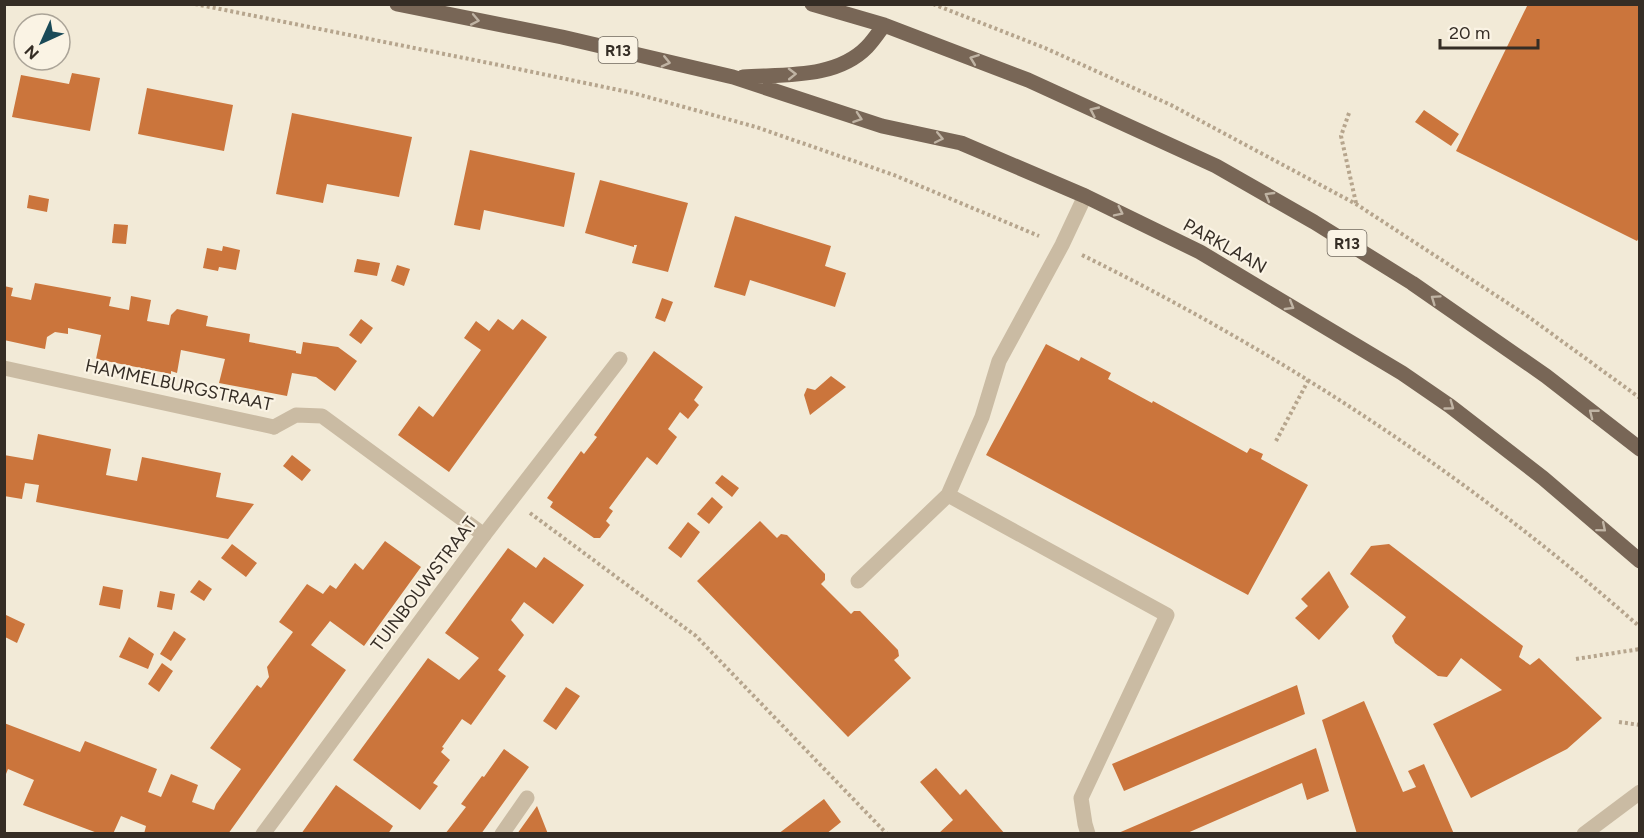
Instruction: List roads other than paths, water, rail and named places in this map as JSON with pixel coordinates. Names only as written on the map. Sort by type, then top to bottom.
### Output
[{"type":"main road","name":"PARKLAAN","points":[[397,4],[562,38],[733,77],[882,126],[962,143],[1085,196],[1200,252],[1402,373],[1450,406],[1543,478],[1640,561]]},
{"type":"main road","name":"R13","points":[[813,4],[884,25],[1028,80],[1226,171],[1412,283],[1546,376],[1640,449]]},
{"type":"main road","name":"PARKLAAN","points":[[733,77],[813,74],[842,64],[866,49],[884,25]]},
{"type":"street","points":[[858,581],[948,495],[982,417],[999,361],[1062,245],[1085,196]]},
{"type":"street","name":"TUINBOUWSTRAAT","points":[[263,834],[484,535],[620,359]]},
{"type":"street","name":"HAMMELBURGSTRAAT","points":[[4,368],[274,427],[296,415],[322,416],[484,535]]},
{"type":"street","points":[[948,495],[1167,615],[1081,798],[1088,834]]},
{"type":"street","points":[[1584,834],[1640,792]]},
{"type":"street","points":[[502,834],[527,798]]}]
